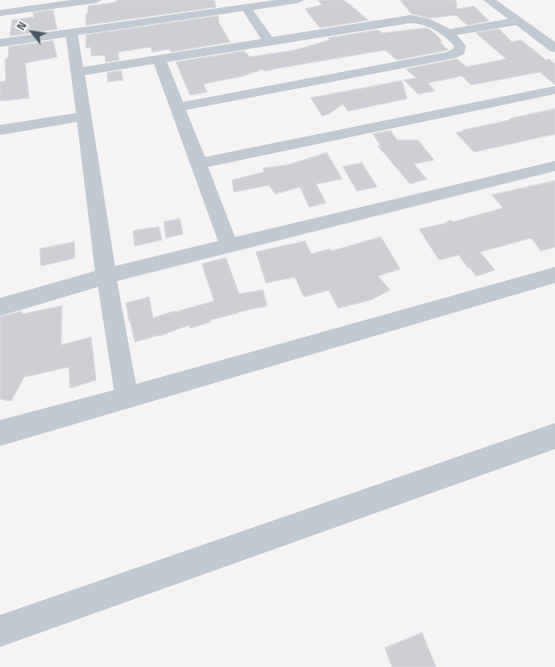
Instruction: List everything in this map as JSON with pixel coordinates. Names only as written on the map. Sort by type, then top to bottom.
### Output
[{"type":"street","points":[[0,13],[64,2],[96,0]]},
{"type":"street","points":[[0,43],[298,0]]},
{"type":"street","points":[[489,0],[555,48]]},
{"type":"street","points":[[246,8],[269,42]]},
{"type":"street","points":[[78,72],[411,19],[429,21],[448,33],[460,46],[459,51],[450,55],[178,107]]},
{"type":"street","points":[[448,33],[518,21]]},
{"type":"street","points":[[72,33],[106,276],[128,398]]},
{"type":"street","points":[[159,59],[229,246]]},
{"type":"street","points":[[198,164],[555,90]]},
{"type":"street","points":[[0,130],[84,116]]},
{"type":"street","points":[[0,307],[106,276],[555,166]]},
{"type":"street","points":[[0,433],[128,398],[555,275]]},
{"type":"street","points":[[0,631],[555,436]]},
{"type":"building","points":[[116,0],[214,0],[216,7],[86,25],[86,13],[88,13],[88,6],[117,2]]},
{"type":"building","points":[[318,0],[344,0],[368,20],[320,28],[305,9],[322,5]]},
{"type":"building","points":[[400,0],[456,0],[457,9],[474,6],[489,21],[467,25],[456,15],[431,18],[412,14]]},
{"type":"building","points":[[53,10],[57,29],[10,36],[12,20],[34,17],[33,13]]},
{"type":"building","points":[[218,16],[219,23],[230,42],[171,52],[170,49],[152,52],[151,47],[118,52],[119,60],[106,62],[105,55],[91,56],[91,47],[86,48],[86,35]]},
{"type":"building","points":[[427,28],[442,41],[439,41],[448,50],[397,60],[385,50],[264,71],[263,69],[243,76],[203,84],[207,92],[190,95],[176,62],[244,51],[250,57],[295,50],[330,40],[328,38],[378,30],[383,33]]},
{"type":"building","points":[[499,29],[512,42],[521,40],[546,60],[549,59],[555,64],[555,85],[540,72],[471,85],[462,76],[428,83],[435,91],[418,94],[404,80],[416,78],[406,69],[457,59],[466,67],[506,59],[476,33]]},
{"type":"building","points":[[53,41],[57,57],[25,63],[29,98],[0,101],[0,82],[6,81],[5,59],[8,58],[9,47]]},
{"type":"building","points":[[121,71],[123,80],[108,82],[107,73]]},
{"type":"building","points":[[402,81],[406,99],[348,111],[343,104],[329,114],[322,116],[311,98]]},
{"type":"building","points":[[555,109],[555,134],[474,152],[456,133],[464,131],[463,130]]},
{"type":"building","points":[[391,131],[397,140],[418,140],[434,160],[414,164],[427,179],[410,184],[378,146],[381,146],[373,134]]},
{"type":"building","points":[[327,153],[342,179],[316,184],[326,203],[309,207],[300,187],[275,194],[269,185],[234,192],[232,180],[264,172],[263,168],[287,165]]},
{"type":"building","points":[[362,163],[377,187],[357,191],[343,167]]},
{"type":"building","points":[[555,181],[555,247],[541,251],[531,238],[480,252],[495,270],[476,276],[459,255],[439,260],[419,229],[443,224],[451,220],[453,222],[503,208],[492,195]]},
{"type":"building","points":[[180,219],[183,234],[166,238],[164,222]]},
{"type":"building","points":[[159,227],[162,240],[135,246],[133,231]]},
{"type":"building","points":[[381,237],[400,269],[378,276],[390,290],[371,300],[338,308],[329,290],[304,297],[295,277],[266,283],[256,252],[305,241],[311,254],[330,249],[331,251]]},
{"type":"building","points":[[74,242],[75,258],[41,266],[40,249]]},
{"type":"building","points":[[226,258],[239,294],[263,290],[267,306],[210,320],[211,322],[190,328],[189,325],[159,336],[135,342],[126,303],[149,297],[153,318],[214,301],[202,264]]},
{"type":"building","points":[[62,306],[61,345],[91,337],[96,380],[70,388],[69,367],[24,377],[11,401],[0,399],[0,317],[22,311],[22,314]]},
{"type":"building","points":[[422,633],[436,667],[392,667],[385,648]]}]
